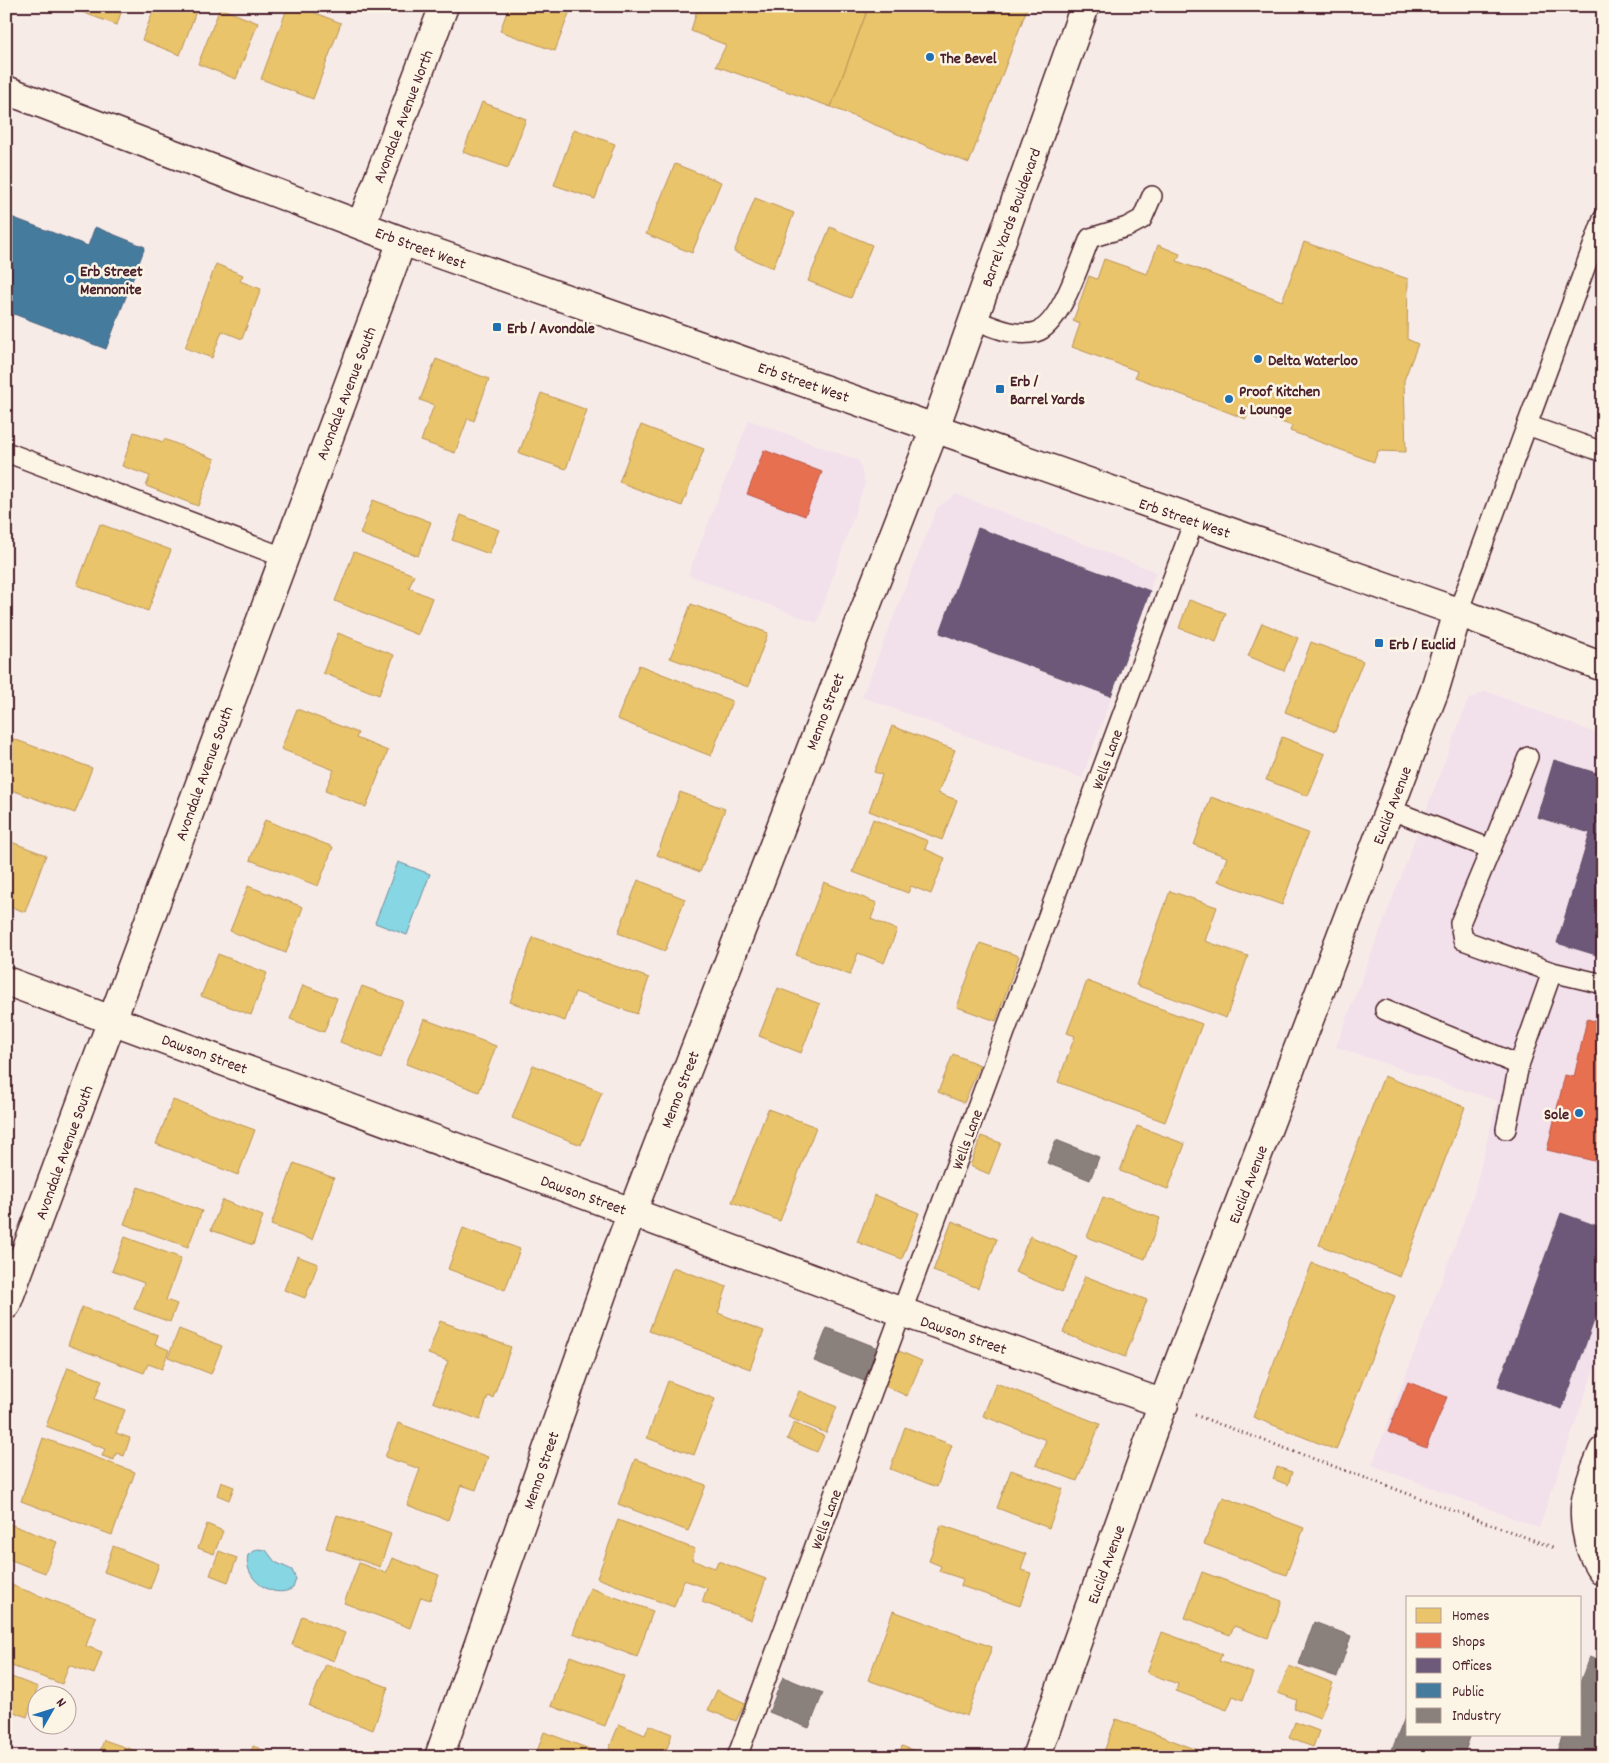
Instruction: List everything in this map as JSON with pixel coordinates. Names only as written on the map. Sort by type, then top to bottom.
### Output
[{"type":"street","name":"Avondale Avenue North","points":[[361,225],[444,6]]},
{"type":"street","name":"Barrel Yards Bouldevard","points":[[935,428],[1085,6]]},
{"type":"street","name":"Erb Street West","points":[[6,90],[402,241],[1194,521],[1458,612],[1603,667]]},
{"type":"street","name":"Avondale Avenue South","points":[[6,1305],[402,241]]},
{"type":"street","name":"Menno Street","points":[[439,1757],[632,1212],[935,428]]},
{"type":"street","name":"Euclid Avenue","points":[[1036,1757],[1164,1404],[1434,692],[1458,612]]},
{"type":"street","name":"Dawson Street","points":[[6,981],[902,1312],[1164,1404]]},
{"type":"street","points":[[1599,1567],[1587,1532],[1585,1507],[1603,1451]]},
{"type":"lane","points":[[973,319],[1006,332],[1036,332],[1058,315],[1090,238],[1127,227],[1142,219],[1152,196]]},
{"type":"lane","points":[[1458,612],[1603,219]]},
{"type":"lane","points":[[1527,425],[1603,452]]},
{"type":"lane","points":[[6,452],[283,557]]},
{"type":"lane","name":"Wells Lane","points":[[737,1757],[1194,521]]},
{"type":"lane","points":[[1528,757],[1460,924],[1463,940],[1552,972],[1603,984]]},
{"type":"lane","points":[[1389,809],[1491,849]]},
{"type":"lane","points":[[1506,1129],[1519,1065],[1552,972]]},
{"type":"lane","points":[[1385,1010],[1519,1065]]},
{"type":"path","points":[[1164,1404],[1599,1567]]},
{"type":"shaded area","points":[[749,420],[859,461],[865,483],[817,623],[688,575]]},
{"type":"shaded area","points":[[956,494],[1156,572],[1082,778],[862,697],[937,508]]},
{"type":"shaded area","points":[[1485,691],[1603,736],[1603,1343],[1539,1528],[1372,1465],[1474,1194],[1497,1101],[1336,1047],[1468,700]]},
{"type":"water","points":[[398,862],[430,874],[407,935],[375,923]]},
{"type":"water","points":[[258,1549],[266,1550],[275,1562],[292,1570],[296,1579],[293,1588],[277,1592],[268,1589],[254,1579],[247,1564],[248,1555]]},
{"type":"building: Homes","points":[[65,6],[123,6],[117,25]]},
{"type":"building: Homes","points":[[155,6],[198,6],[180,55],[142,40]]},
{"type":"building: Homes","points":[[288,6],[297,6],[341,23],[313,99],[261,79]]},
{"type":"building: Homes","points":[[509,6],[571,8],[555,51],[500,31]]},
{"type":"building: Homes","points":[[698,6],[869,6],[831,107],[716,66],[726,45],[691,31]]},
{"type":"building: Homes","name":"The Bevel","points":[[869,6],[1028,6],[969,163],[831,107]]},
{"type":"building: Homes","points":[[220,8],[258,23],[236,79],[198,64]]},
{"type":"building: Homes","points":[[482,102],[526,119],[508,168],[463,152]]},
{"type":"building: Homes","points":[[574,129],[615,144],[595,199],[554,185]]},
{"type":"building: Homes","points":[[675,164],[721,182],[692,253],[646,234]]},
{"type":"building: Homes","points":[[755,198],[794,213],[773,268],[734,252]]},
{"type":"building: Homes","points":[[830,227],[872,245],[851,298],[808,281]]},
{"type":"building: Homes","name":"Delta Waterloo","points":[[1304,242],[1408,279],[1407,339],[1418,344],[1404,380],[1406,452],[1378,451],[1374,462],[1290,431],[1292,426],[1249,410],[1246,419],[1135,377],[1137,371],[1072,347],[1080,324],[1073,321],[1089,276],[1097,279],[1104,259],[1147,274],[1158,245],[1180,254],[1177,261],[1282,301]]},
{"type":"building: Homes","points":[[216,264],[243,275],[240,281],[261,289],[242,339],[222,331],[212,358],[185,348]]},
{"type":"building: Homes","points":[[436,359],[489,379],[474,421],[468,418],[455,453],[421,441],[434,405],[420,400]]},
{"type":"building: Homes","points":[[541,393],[587,410],[566,469],[519,453]]},
{"type":"building: Homes","points":[[641,425],[704,449],[682,506],[619,482]]},
{"type":"building: Homes","points":[[134,432],[163,442],[164,439],[215,459],[198,506],[146,486],[150,476],[122,466]]},
{"type":"building: Homes","points":[[373,500],[431,522],[418,556],[360,534]]},
{"type":"building: Homes","points":[[461,515],[499,530],[489,554],[452,540]]},
{"type":"building: Homes","points":[[100,524],[171,550],[148,611],[77,585]]},
{"type":"building: Homes","points":[[354,552],[414,575],[409,588],[432,598],[418,635],[335,601]]},
{"type":"building: Homes","points":[[1189,600],[1226,613],[1216,642],[1179,628]]},
{"type":"building: Homes","points":[[691,604],[768,633],[748,687],[670,658]]},
{"type":"building: Homes","points":[[1262,623],[1298,638],[1284,671],[1248,656]]},
{"type":"building: Homes","points":[[338,633],[394,655],[379,695],[323,673]]},
{"type":"building: Homes","points":[[1311,642],[1363,661],[1335,732],[1285,712]]},
{"type":"building: Homes","points":[[639,665],[732,701],[711,756],[617,719]]},
{"type":"building: Homes","points":[[297,709],[358,733],[356,738],[388,751],[366,807],[325,791],[334,770],[281,749]]},
{"type":"building: Homes","points":[[892,726],[955,750],[938,793],[957,800],[942,840],[869,811],[882,775],[874,772]]},
{"type":"building: Homes","points":[[1282,737],[1325,754],[1308,796],[1266,780]]},
{"type":"building: Homes","points":[[11,738],[92,768],[75,813],[6,788],[6,752]]},
{"type":"building: Homes","points":[[680,792],[725,809],[700,872],[657,855]]},
{"type":"building: Homes","points":[[1211,797],[1308,833],[1282,905],[1218,881],[1227,857],[1194,845]]},
{"type":"building: Homes","points":[[873,819],[928,841],[925,849],[945,858],[931,894],[911,886],[908,893],[853,872]]},
{"type":"building: Homes","points":[[265,820],[333,847],[318,886],[250,860]]},
{"type":"building: Homes","points":[[6,840],[46,855],[25,912],[6,905]]},
{"type":"building: Homes","points":[[638,880],[685,899],[665,951],[618,933]]},
{"type":"building: Homes","points":[[824,882],[877,903],[871,919],[897,930],[884,963],[858,953],[850,975],[796,955]]},
{"type":"building: Homes","points":[[248,886],[303,907],[286,953],[230,931]]},
{"type":"building: Homes","points":[[1170,891],[1217,907],[1205,941],[1248,956],[1226,1018],[1136,985]]},
{"type":"building: Homes","points":[[533,937],[649,978],[637,1014],[575,992],[565,1021],[510,1002]]},
{"type":"building: Homes","points":[[980,943],[1019,956],[996,1021],[957,1007]]},
{"type":"building: Homes","points":[[218,954],[267,973],[251,1015],[201,996]]},
{"type":"building: Homes","points":[[1087,981],[1202,1024],[1165,1122],[1058,1082],[1075,1036],[1067,1033]]},
{"type":"building: Homes","points":[[303,985],[337,998],[324,1032],[290,1019]]},
{"type":"building: Homes","points":[[362,986],[403,1001],[381,1058],[340,1042]]},
{"type":"building: Homes","points":[[778,988],[820,1004],[801,1053],[759,1036]]},
{"type":"building: Homes","points":[[424,1019],[496,1046],[479,1092],[406,1064]]},
{"type":"building: Homes","points":[[953,1054],[980,1065],[964,1103],[938,1092]]},
{"type":"building: Homes","points":[[533,1065],[602,1092],[581,1145],[512,1118]]},
{"type":"building: Homes","points":[[1384,1076],[1465,1107],[1400,1277],[1319,1245]]},
{"type":"building: Homes","points":[[173,1100],[255,1130],[238,1175],[156,1144]]},
{"type":"building: Homes","points":[[768,1109],[816,1127],[780,1221],[732,1202]]},
{"type":"building: Homes","points":[[1137,1126],[1185,1144],[1168,1189],[1120,1171]]},
{"type":"building: Homes","points":[[981,1136],[1001,1143],[989,1174],[970,1166]]},
{"type":"building: Homes","points":[[294,1163],[334,1178],[312,1240],[271,1225]]},
{"type":"building: Homes","points":[[138,1187],[202,1211],[188,1247],[124,1224]]},
{"type":"building: Homes","points":[[875,1195],[919,1213],[902,1259],[857,1242]]},
{"type":"building: Homes","points":[[1103,1197],[1160,1218],[1145,1259],[1087,1237]]},
{"type":"building: Homes","points":[[222,1200],[263,1216],[253,1245],[211,1230]]},
{"type":"building: Homes","points":[[952,1221],[997,1239],[978,1288],[933,1271]]},
{"type":"building: Homes","points":[[463,1228],[520,1249],[505,1290],[448,1269]]},
{"type":"building: Homes","points":[[1030,1236],[1077,1257],[1062,1292],[1015,1272]]},
{"type":"building: Homes","points":[[125,1237],[181,1258],[166,1300],[177,1304],[170,1322],[134,1309],[144,1283],[112,1271]]},
{"type":"building: Homes","points":[[297,1256],[318,1264],[305,1298],[284,1290]]},
{"type":"building: Homes","points":[[1312,1263],[1395,1296],[1336,1450],[1253,1417]]},
{"type":"building: Homes","points":[[673,1267],[727,1287],[718,1313],[764,1331],[750,1369],[649,1331]]},
{"type":"building: Homes","points":[[1085,1276],[1147,1300],[1125,1357],[1063,1333]]},
{"type":"building: Homes","points":[[82,1307],[158,1335],[155,1344],[169,1350],[162,1369],[148,1364],[144,1373],[68,1345]]},
{"type":"building: Homes","points":[[440,1321],[511,1347],[493,1398],[488,1396],[480,1420],[433,1402],[448,1361],[428,1354]]},
{"type":"building: Homes","points":[[179,1329],[222,1346],[211,1374],[168,1357]]},
{"type":"building: Homes","points":[[899,1351],[922,1361],[907,1396],[885,1386]]},
{"type":"building: Homes","points":[[68,1367],[102,1380],[95,1399],[125,1410],[116,1433],[130,1438],[124,1456],[116,1453],[114,1460],[102,1456],[105,1449],[46,1426]]},
{"type":"building: Homes","points":[[668,1381],[715,1399],[694,1455],[647,1438]]},
{"type":"building: Homes","points":[[996,1383],[1100,1424],[1077,1481],[1036,1465],[1046,1440],[983,1416]]},
{"type":"building: Homes","points":[[799,1391],[837,1407],[826,1433],[788,1417]]},
{"type":"building: Homes","points":[[398,1423],[488,1457],[476,1490],[461,1485],[448,1520],[407,1505],[420,1469],[385,1457]]},
{"type":"building: Homes","points":[[794,1423],[824,1436],[817,1452],[787,1439]]},
{"type":"building: Homes","points":[[905,1427],[952,1445],[937,1487],[890,1469]]},
{"type":"building: Homes","points":[[43,1438],[135,1472],[112,1535],[21,1501]]},
{"type":"building: Homes","points":[[635,1459],[706,1485],[688,1531],[618,1504]]},
{"type":"building: Homes","points":[[1277,1467],[1292,1472],[1288,1485],[1273,1479]]},
{"type":"building: Homes","points":[[1011,1470],[1063,1489],[1049,1528],[997,1508]]},
{"type":"building: Homes","points":[[221,1482],[234,1487],[229,1500],[217,1495]]},
{"type":"building: Homes","points":[[1223,1497],[1304,1528],[1286,1575],[1204,1544]]},
{"type":"building: Homes","points":[[337,1515],[391,1534],[380,1567],[326,1548]]},
{"type":"building: Homes","points":[[618,1520],[695,1549],[692,1560],[715,1568],[718,1561],[766,1579],[751,1620],[702,1602],[707,1588],[684,1580],[674,1607],[597,1578]]},
{"type":"building: Homes","points":[[7,1523],[57,1542],[45,1573],[6,1558]]},
{"type":"building: Homes","points":[[207,1524],[223,1531],[214,1554],[198,1548]]},
{"type":"building: Homes","points":[[941,1525],[1026,1554],[1021,1570],[1031,1573],[1020,1606],[961,1586],[963,1579],[939,1571],[941,1566],[929,1561]]},
{"type":"building: Homes","points":[[113,1546],[159,1564],[150,1589],[104,1572]]},
{"type":"building: Homes","points":[[219,1551],[237,1558],[228,1582],[210,1575]]},
{"type":"building: Homes","points":[[392,1558],[439,1575],[430,1600],[421,1597],[410,1628],[344,1603],[359,1563],[386,1573]]},
{"type":"building: Homes","points":[[1202,1572],[1282,1601],[1268,1638],[1234,1626],[1230,1635],[1185,1618]]},
{"type":"building: Homes","points":[[6,1583],[96,1617],[86,1646],[102,1652],[94,1674],[69,1665],[62,1684],[6,1664]]},
{"type":"building: Homes","points":[[590,1588],[653,1611],[637,1657],[573,1633]]},
{"type":"building: Homes","points":[[893,1611],[992,1647],[967,1716],[868,1680]]},
{"type":"building: Homes","points":[[302,1616],[345,1633],[334,1661],[292,1645]]},
{"type":"building: Homes","points":[[1162,1632],[1222,1654],[1219,1661],[1253,1673],[1243,1700],[1233,1696],[1227,1710],[1176,1691],[1178,1684],[1147,1673]]},
{"type":"building: Homes","points":[[570,1656],[624,1676],[605,1726],[551,1706]]},
{"type":"building: Homes","points":[[326,1664],[388,1687],[373,1730],[309,1706]]},
{"type":"building: Homes","points":[[1289,1666],[1333,1683],[1320,1718],[1294,1708],[1297,1700],[1278,1693]]},
{"type":"building: Homes","points":[[6,1675],[35,1686],[28,1686],[27,1717],[6,1709]]},
{"type":"building: Homes","points":[[717,1690],[745,1703],[736,1721],[708,1710]]},
{"type":"building: Homes","points":[[1116,1719],[1216,1757],[1102,1757]]},
{"type":"building: Homes","points":[[1295,1722],[1319,1731],[1313,1747],[1289,1738]]},
{"type":"building: Homes","points":[[619,1724],[645,1735],[649,1725],[672,1734],[664,1757],[650,1754],[649,1757],[628,1757],[609,1749]]},
{"type":"building: Homes","points":[[544,1732],[603,1754],[602,1757],[535,1757]]},
{"type":"building: Homes","points":[[104,1740],[142,1753],[141,1757],[98,1757]]},
{"type":"building: Homes","points":[[253,1746],[281,1757],[249,1757]]},
{"type":"building: Homes","points":[[902,1746],[929,1757],[898,1757]]},
{"type":"building: Homes","points":[[873,1750],[890,1757],[871,1757]]},
{"type":"building: Homes","points":[[290,1752],[301,1757],[288,1757]]},
{"type":"building: Shops","points":[[764,450],[822,472],[805,516],[747,494]]},
{"type":"building: Shops","name":"Sole","points":[[1587,1019],[1603,1023],[1603,1163],[1547,1150],[1565,1075],[1574,1077]]},
{"type":"building: Shops","points":[[1408,1382],[1447,1397],[1426,1448],[1388,1432]]},
{"type":"building: Offices","points":[[978,528],[1150,591],[1111,696],[940,633]]},
{"type":"building: Offices","points":[[1554,760],[1603,775],[1603,957],[1557,943],[1590,833],[1537,817]]},
{"type":"building: Offices","points":[[1561,1213],[1603,1228],[1603,1296],[1562,1409],[1498,1386]]},
{"type":"building: Public","name":"Erb Street Mennonite","points":[[6,215],[88,246],[95,227],[145,247],[106,349],[6,311]]},
{"type":"building: Industry","points":[[1056,1140],[1099,1157],[1090,1180],[1047,1163]]},
{"type":"building: Industry","points":[[827,1328],[878,1348],[864,1381],[814,1361]]},
{"type":"building: Industry","points":[[1314,1622],[1351,1636],[1337,1677],[1299,1664]]},
{"type":"building: Industry","points":[[1589,1657],[1603,1662],[1603,1757],[1555,1757],[1562,1736],[1582,1736],[1582,1677]]},
{"type":"building: Industry","points":[[783,1677],[823,1693],[809,1728],[769,1712]]},
{"type":"building: Industry","points":[[1406,1715],[1406,1736],[1470,1736],[1463,1757],[1389,1757]]},
{"type":"place","name":"The Bevel","points":[[930,57]]},
{"type":"place","name":"Erb Street Mennonite","points":[[70,279]]},
{"type":"place","name":"Erb / Avondale","points":[[497,327]]},
{"type":"place","name":"Delta Waterloo","points":[[1258,359]]},
{"type":"place","name":"Erb / Barrel Yards","points":[[1000,389]]},
{"type":"place","name":"Proof Kitchen & Lounge","points":[[1229,399]]},
{"type":"place","name":"Erb / Euclid","points":[[1379,643]]},
{"type":"place","name":"Sole","points":[[1579,1113]]}]
